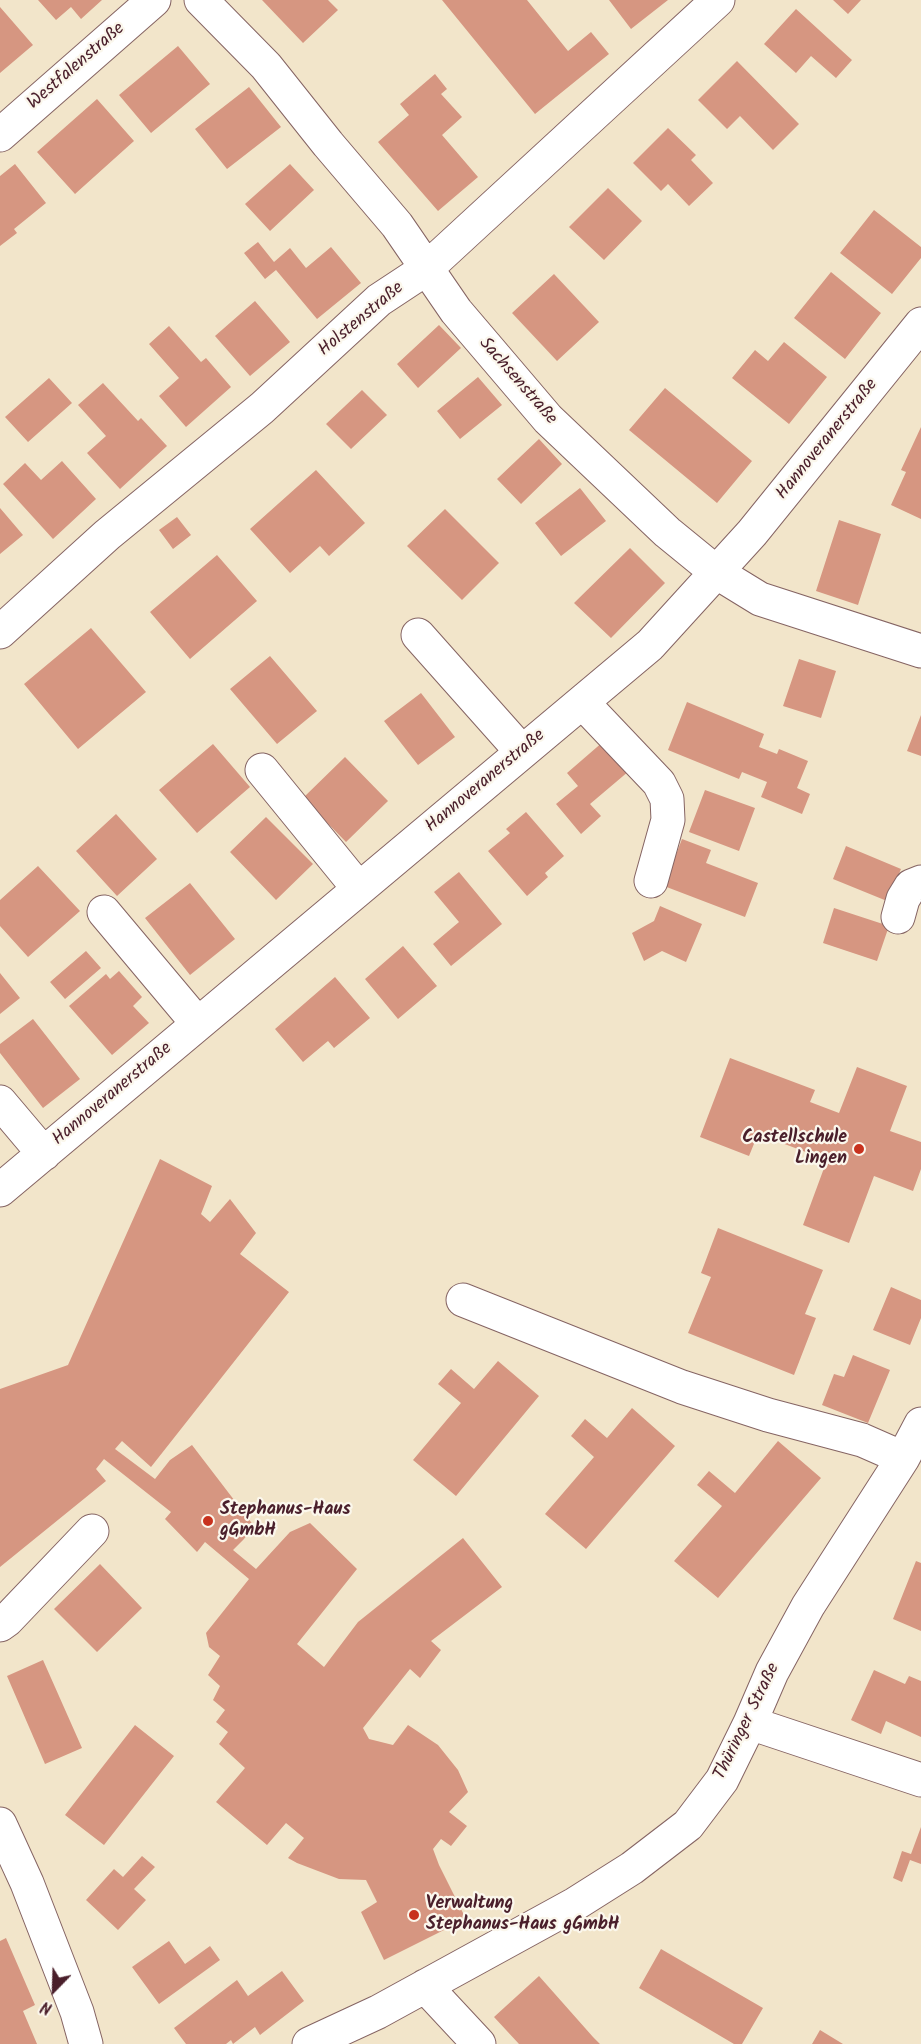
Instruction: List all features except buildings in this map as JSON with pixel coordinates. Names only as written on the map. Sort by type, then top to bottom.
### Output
[{"type":"street","name":"Westfalenstraße","points":[[0,135],[153,0]]},
{"type":"street","name":"Sachsenstraße","points":[[201,0],[266,66],[397,225],[456,311],[548,419],[667,532],[716,572],[760,599],[921,651]]},
{"type":"street","name":"Holstenstraße","points":[[0,632],[107,535],[262,408],[380,300],[426,269],[718,0]]},
{"type":"street","name":"Hannoveranerstraße","points":[[0,1190],[650,645],[752,533],[921,324]]},
{"type":"street","points":[[418,635],[522,752]]},
{"type":"street","points":[[582,702],[659,783],[667,799],[668,820],[651,881]]},
{"type":"street","points":[[262,770],[359,889]]},
{"type":"street","points":[[898,917],[903,899],[911,886],[921,882]]},
{"type":"street","points":[[104,912],[198,1024]]},
{"type":"street","points":[[0,1102],[44,1154]]},
{"type":"street","points":[[463,1300],[682,1387],[768,1415],[862,1440],[903,1458]]},
{"type":"street","name":"Thüringer Straße","points":[[309,2044],[378,2012],[575,1904],[632,1868],[688,1825],[722,1780],[772,1672],[808,1606],[903,1458],[921,1425]]},
{"type":"street","points":[[0,1625],[8,1620],[92,1531]]},
{"type":"street","points":[[750,1723],[921,1780]]},
{"type":"street","points":[[0,1824],[27,1883],[86,2044]]},
{"type":"street","points":[[425,1986],[479,2044]]},
{"type":"place","name":"Castellschule Lingen","points":[[859,1149]]},
{"type":"place","name":"Stephanus-Haus gGmbH","points":[[208,1521]]},
{"type":"place","name":"Verwaltung Stephanus-Haus gGmbH","points":[[414,1915]]}]
